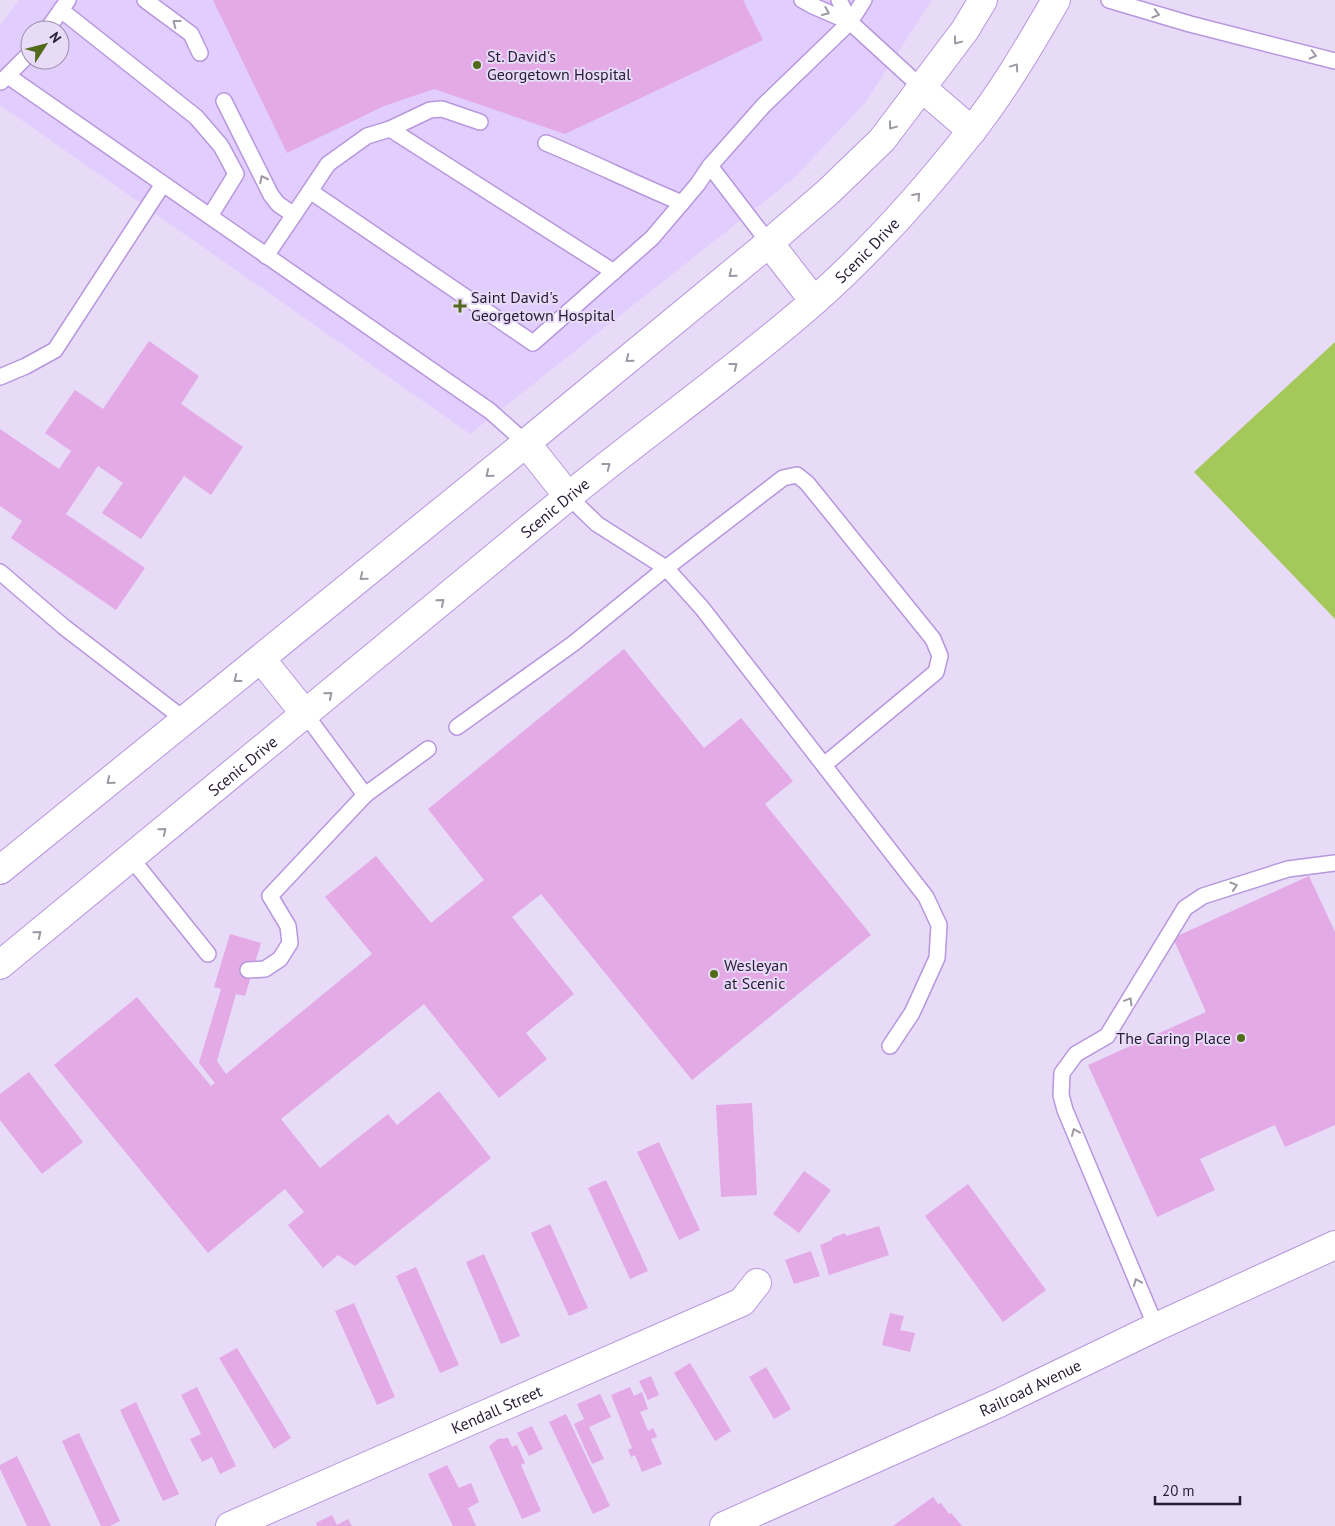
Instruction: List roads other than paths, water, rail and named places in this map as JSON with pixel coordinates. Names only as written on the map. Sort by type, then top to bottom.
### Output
[{"type":"street","points":[[0,870],[262,660],[769,243],[828,192],[882,140],[965,30],[983,0]]},
{"type":"street","name":"Scenic Drive","points":[[0,965],[306,715],[568,496],[814,301],[871,247],[972,131],[1031,44],[1056,0]]},
{"type":"street","points":[[922,88],[972,131]]},
{"type":"street","points":[[769,243],[814,301]]},
{"type":"street","points":[[526,443],[568,496]]},
{"type":"street","points":[[262,660],[306,715]]},
{"type":"street","name":"Railroad Avenue","points":[[724,1526],[999,1403],[1156,1327],[1335,1245]]},
{"type":"street","name":"Kendall Street","points":[[230,1526],[742,1302],[757,1283]]},
{"type":"lane","points":[[145,0],[191,34],[200,53]]},
{"type":"lane","points":[[802,0],[811,6],[850,22],[922,88]]},
{"type":"lane","points":[[839,0],[850,22]]},
{"type":"lane","points":[[310,191],[533,343],[652,238],[710,166],[764,106],[850,22],[864,0]]},
{"type":"lane","points":[[1109,0],[1190,24],[1335,61]]},
{"type":"lane","points":[[54,20],[64,5],[196,117],[221,146],[236,174],[210,216]]},
{"type":"lane","points":[[20,63],[4,79],[164,184],[490,411],[526,443]]},
{"type":"lane","points":[[224,101],[271,194],[278,204],[294,215]]},
{"type":"lane","points":[[266,256],[328,164],[367,136],[390,129],[430,110],[442,108],[480,122]]},
{"type":"lane","points":[[390,129],[614,272]]},
{"type":"lane","points":[[546,143],[604,167],[626,180],[682,203]]},
{"type":"lane","points":[[710,166],[769,243]]},
{"type":"lane","points":[[0,377],[26,366],[55,350],[164,184]]},
{"type":"lane","points":[[457,727],[574,643],[666,568],[783,478],[797,475],[808,483],[933,639],[940,656],[936,672],[824,765]]},
{"type":"lane","points":[[568,496],[597,524],[666,568],[702,608],[926,897],[939,925],[937,958],[912,1013],[890,1046]]},
{"type":"lane","points":[[0,572],[64,627],[185,720]]},
{"type":"lane","points":[[306,715],[365,795]]},
{"type":"lane","points":[[248,970],[265,969],[280,959],[290,943],[288,926],[270,896],[365,795],[428,749]]},
{"type":"lane","points":[[131,858],[208,954]]},
{"type":"lane","points":[[1156,1327],[1066,1110],[1061,1096],[1062,1073],[1076,1054],[1107,1036],[1185,908],[1203,896],[1279,872],[1335,862]]},
{"type":"place","name":"St. David's Georgetown Hospital","points":[[477,65]]},
{"type":"place","name":"Saint David's Georgetown Hospital","points":[[460,306]]},
{"type":"place","name":"Wesleyan at Scenic","points":[[714,974]]},
{"type":"place","name":"The Caring Place","points":[[1241,1038]]}]
